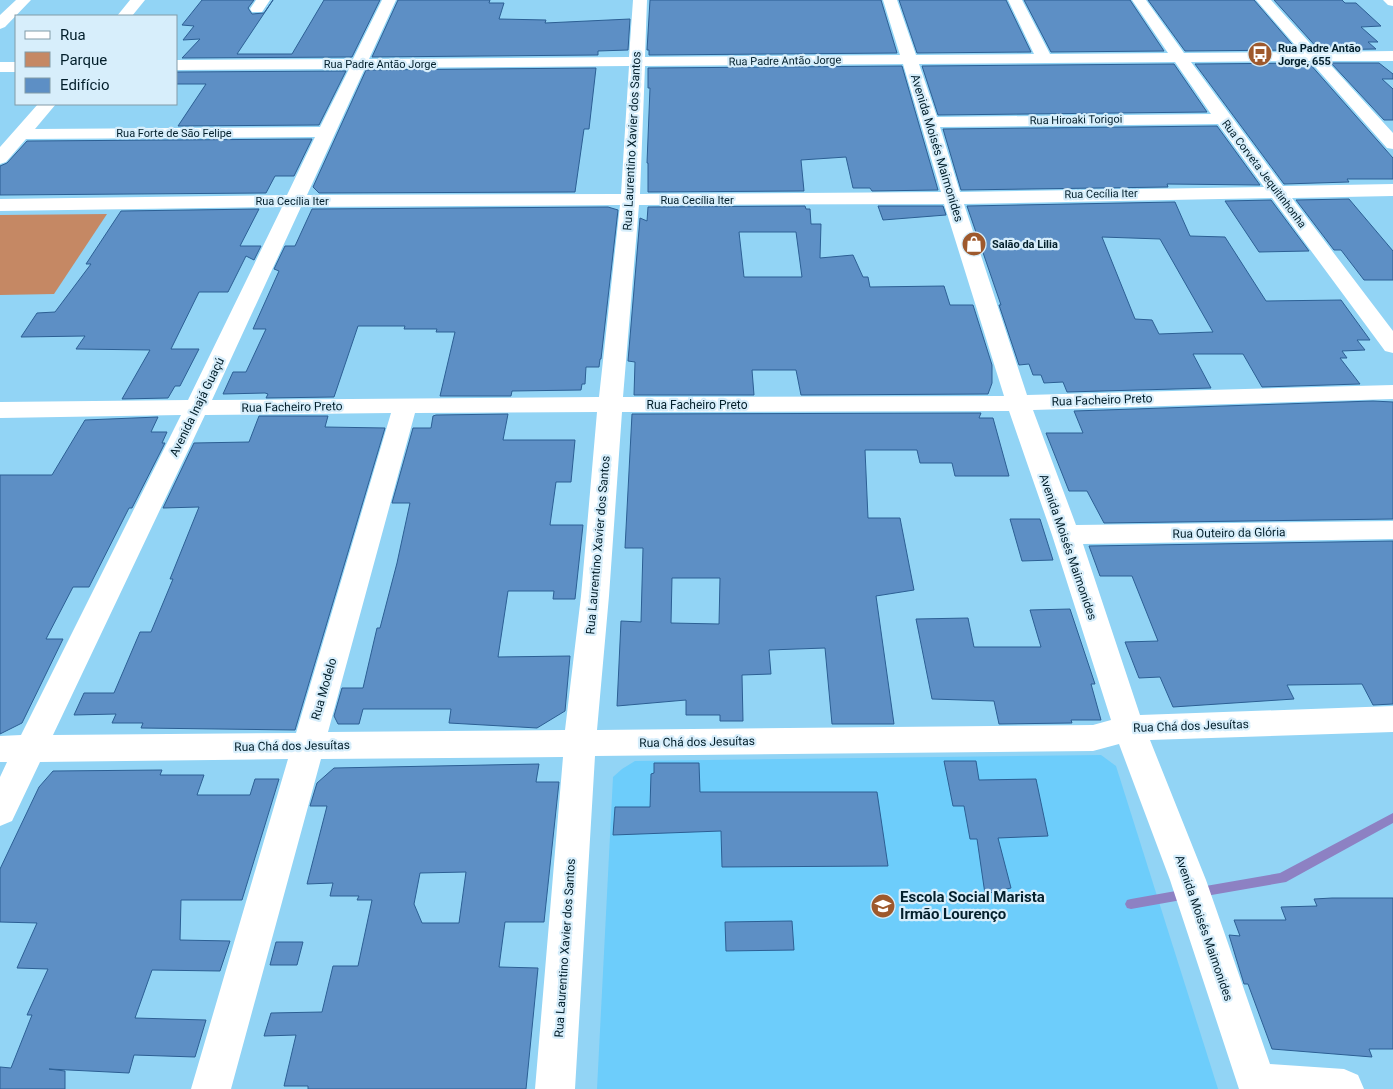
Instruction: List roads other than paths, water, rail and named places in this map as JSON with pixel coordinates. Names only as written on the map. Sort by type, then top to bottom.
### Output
[{"type":"street","points":[[0,24],[24,0]]},
{"type":"street","points":[[125,15],[138,0]]},
{"type":"street","name":"Avenida Inajá Guaçú","points":[[0,811],[15,749],[196,409],[389,0]]},
{"type":"street","name":"Rua Laurentino Xavier dos Santos","points":[[555,1089],[580,743],[630,200],[640,0]]},
{"type":"street","name":"Avenida Moisés Maimonides","points":[[890,0],[1018,403],[1066,535],[1129,728],[1188,880],[1258,1086]]},
{"type":"street","points":[[1015,0],[1044,58]]},
{"type":"street","name":"Rua Corveta Jequitinhonha","points":[[1139,0],[1223,119],[1393,346]]},
{"type":"street","points":[[1263,0],[1393,144]]},
{"type":"street","name":"Rua Padre Antão Jorge","points":[[178,66],[1393,56]]},
{"type":"street","points":[[0,67],[15,67]]},
{"type":"street","points":[[0,158],[46,105]]},
{"type":"street","name":"Rua Hiroaki Torigoi","points":[[930,122],[1223,119]]},
{"type":"street","name":"Rua Forte de São Felipe","points":[[21,134],[327,132]]},
{"type":"street","name":"Rua Cecília Iter","points":[[0,205],[295,201],[952,198],[1393,190]]},
{"type":"street","name":"Rua Facheiro Preto","points":[[0,410],[406,405],[610,406],[1018,403],[1393,392]]},
{"type":"street","name":"Rua Modelo","points":[[211,1089],[406,405]]},
{"type":"street","name":"Rua Outeiro da Glória","points":[[1066,535],[1393,530]]},
{"type":"street","name":"Rua Chá dos Jesuítas","points":[[15,749],[1094,738],[1129,728],[1393,718]]},
{"type":"street","points":[[1258,1086],[1344,1089]]},
{"type":"waterway","points":[[1200,892],[1282,878],[1393,818]]},
{"type":"waterway","points":[[1131,904],[1187,894]]},
{"type":"place","name":"Rua Padre Antão Jorge, 655","points":[[1260,54]]},
{"type":"place","name":"Salão da Lilia","points":[[974,244]]},
{"type":"place","name":"Escola Social Marista Irmão Lourenço","points":[[883,906]]}]
